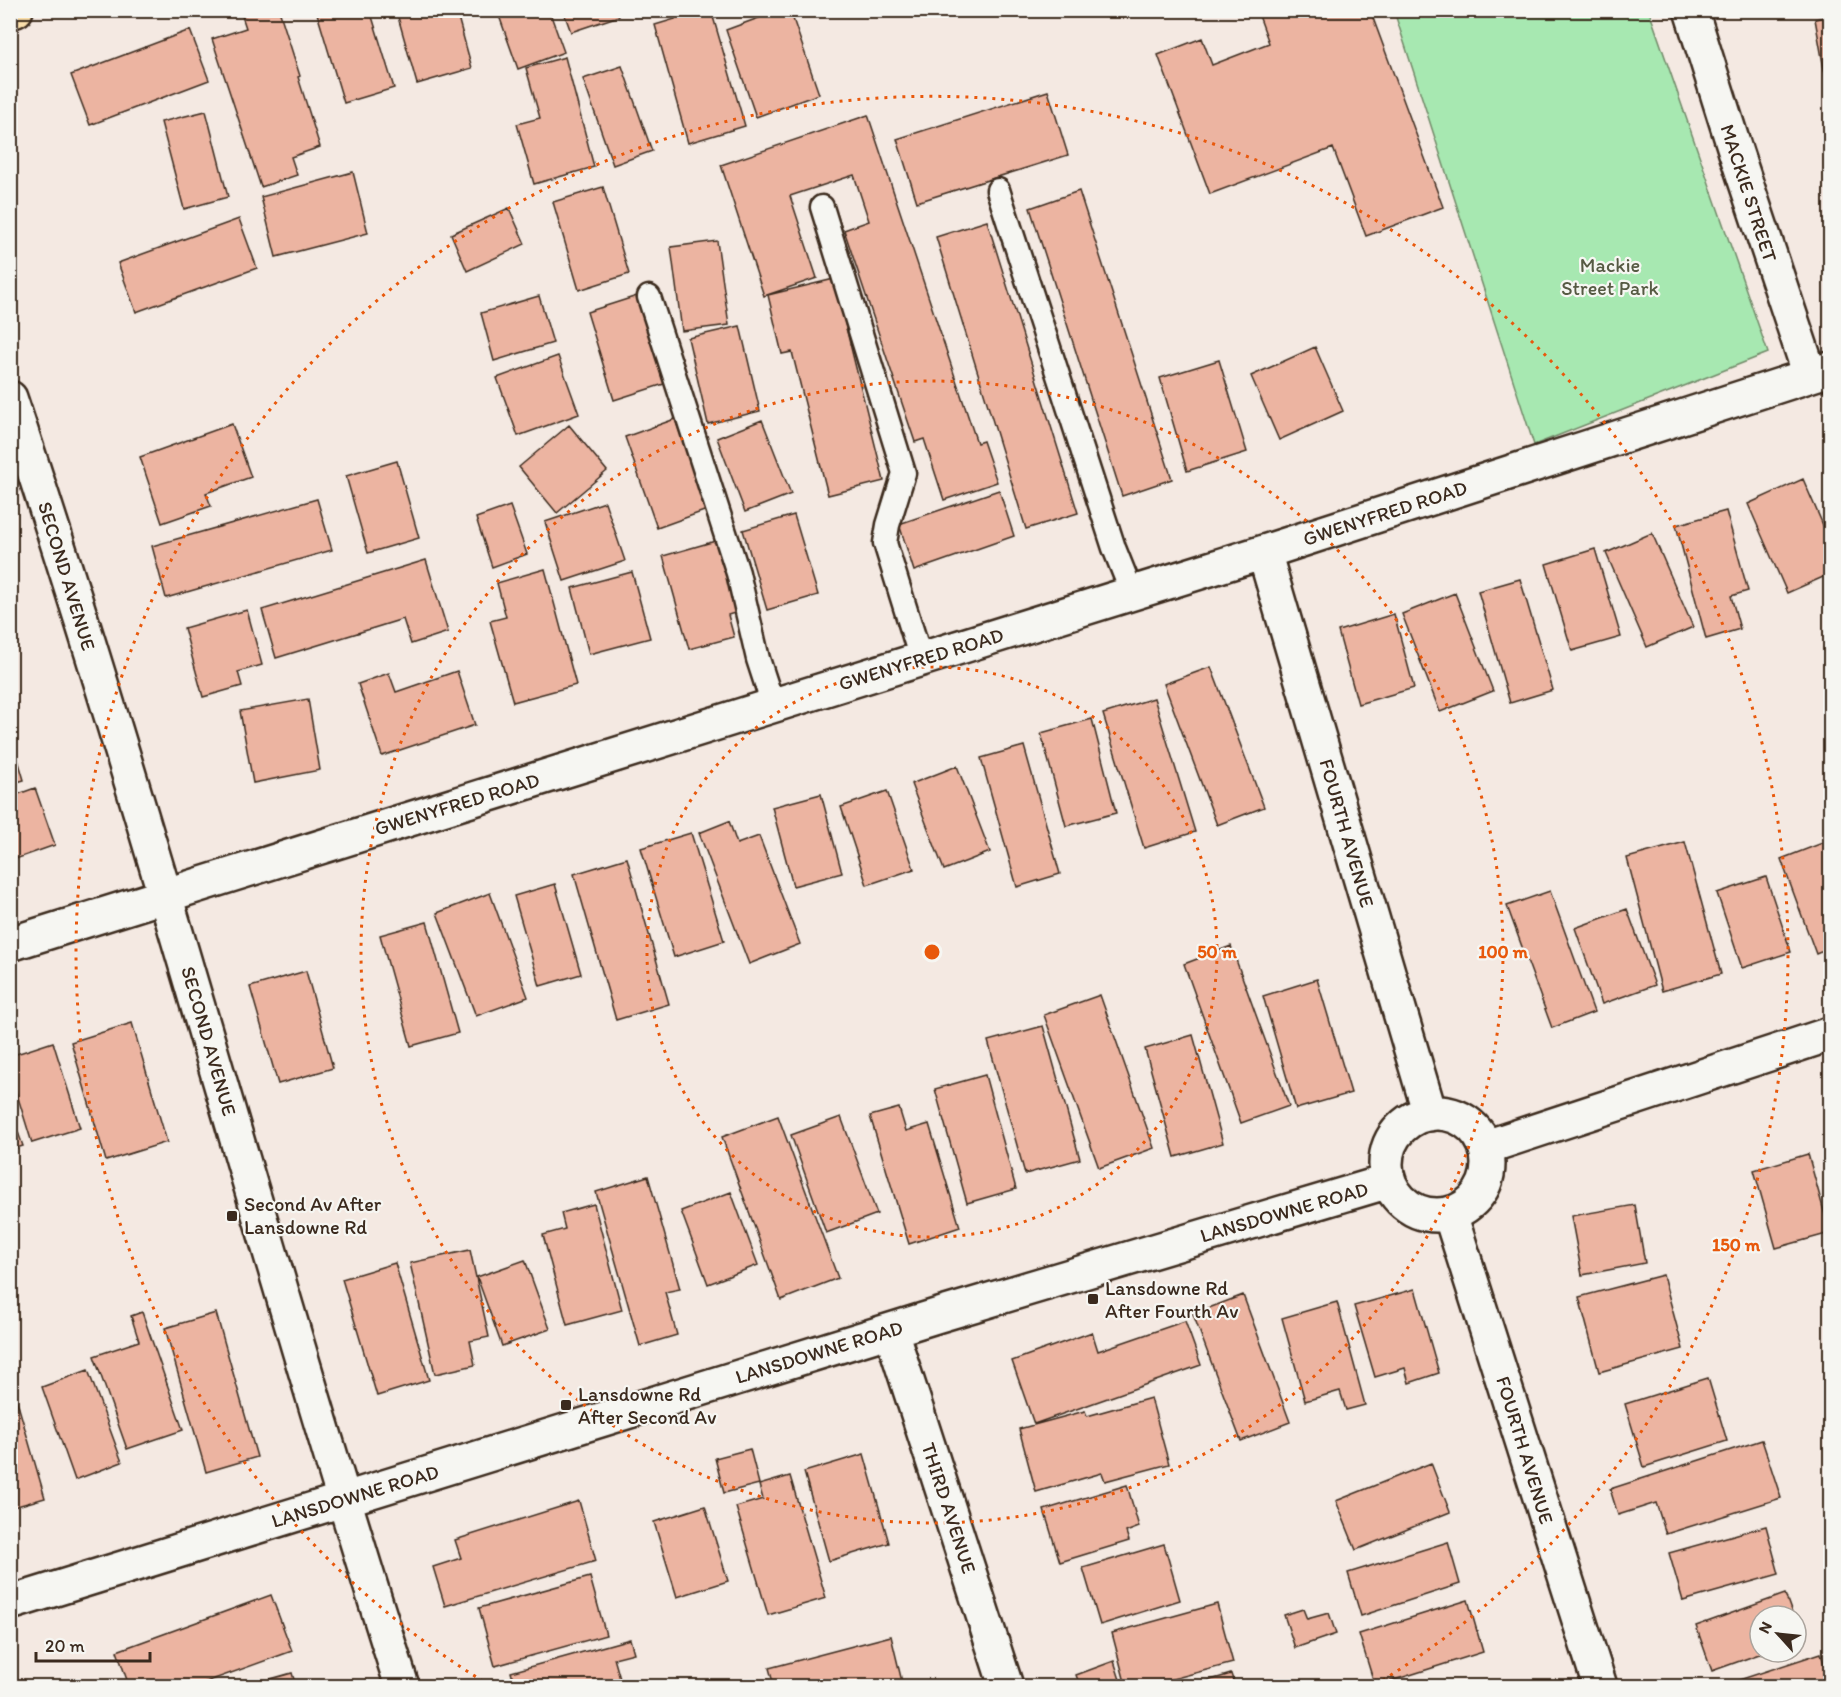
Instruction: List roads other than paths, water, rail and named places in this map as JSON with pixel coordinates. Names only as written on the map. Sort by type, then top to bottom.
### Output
[{"type":"main road","points":[[10,12],[16,10]]},
{"type":"street","name":"MACKIE STREET","points":[[1691,10],[1733,144],[1820,372]]},
{"type":"street","name":"GWENYFRED ROAD","points":[[10,944],[1264,552],[1820,372]]},
{"type":"street","name":"SECOND AVENUE","points":[[10,398],[166,894],[358,1547],[402,1686]]},
{"type":"street","name":"FOURTH AVENUE","points":[[1264,552],[1430,1114]]},
{"type":"street","points":[[1486,1147],[1830,1034]]},
{"type":"street","points":[[1448,1113],[1464,1120],[1478,1131],[1486,1147],[1489,1164],[1486,1181],[1478,1195],[1466,1207],[1450,1214],[1435,1216],[1420,1213],[1407,1206],[1396,1195],[1389,1181],[1386,1167],[1393,1137],[1403,1126],[1416,1118],[1430,1114],[1448,1113]]},
{"type":"street","name":"LANSDOWNE ROAD","points":[[10,1603],[891,1331],[1389,1181]]},
{"type":"street","name":"FOURTH AVENUE","points":[[1450,1214],[1600,1686]]},
{"type":"street","name":"THIRD AVENUE","points":[[891,1331],[1006,1686]]},
{"type":"lane","points":[[998,190],[1110,537],[1132,593]]},
{"type":"lane","points":[[822,207],[904,473],[888,525],[885,543],[921,659]]},
{"type":"lane","points":[[649,297],[738,573],[758,659],[773,705]]},
{"type":"place","name":"Second Av After Lansdowne Rd","points":[[232,1216]]},
{"type":"place","name":"Lansdowne Rd After Fourth Av","points":[[1093,1299]]},
{"type":"place","name":"Lansdowne Rd After Second Av","points":[[566,1405]]},
{"type":"park label","name":"Mackie Street Park","points":[[1610,276]]}]
